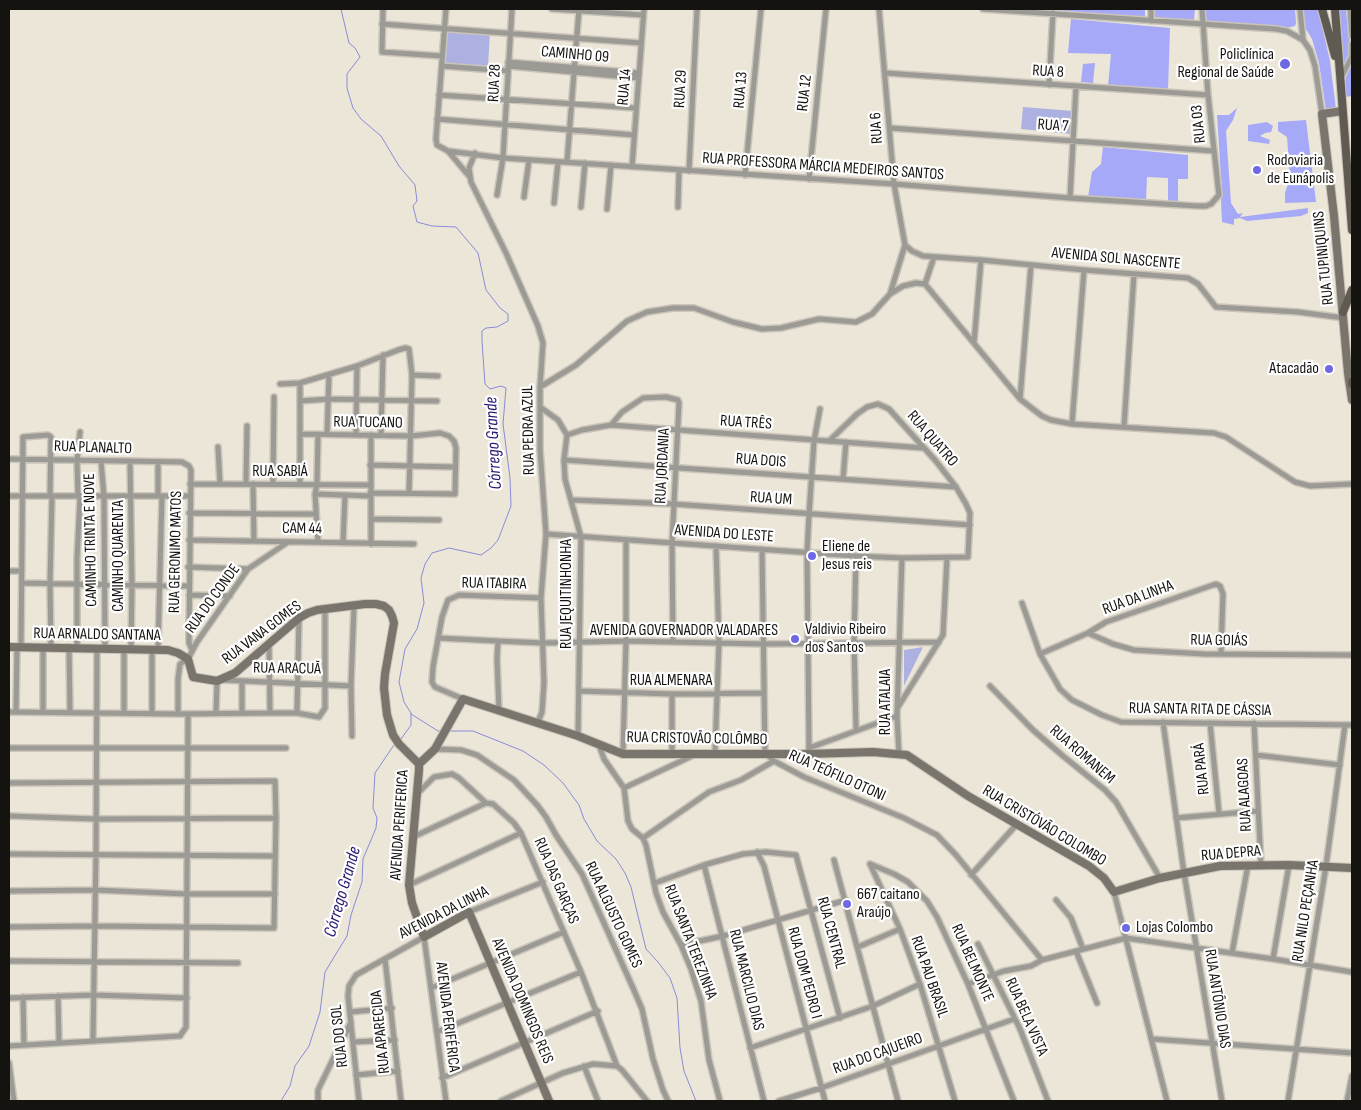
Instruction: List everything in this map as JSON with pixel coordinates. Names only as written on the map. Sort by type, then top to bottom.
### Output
[{"type":"main road","points":[[1322,9],[1340,78]]},
{"type":"main road","points":[[1335,9],[1352,230]]},
{"type":"main road","points":[[1344,315],[1352,290]]},
{"type":"street","points":[[383,9],[382,52],[442,56]]},
{"type":"street","points":[[446,9],[437,119],[634,135]]},
{"type":"street","name":"RUA 28","points":[[496,195],[503,158],[512,9]]},
{"type":"street","points":[[552,9],[643,15]]},
{"type":"street","name":"RUA 14","points":[[632,167],[644,9]]},
{"type":"street","name":"RUA 29","points":[[689,171],[697,9]]},
{"type":"street","name":"RUA 13","points":[[745,174],[761,9]]},
{"type":"street","name":"RUA 12","points":[[809,179],[826,9]]},
{"type":"street","name":"RUA 6","points":[[879,9],[894,184],[905,245]]},
{"type":"street","points":[[984,9],[1038,10],[1053,13],[1287,31],[1303,40],[1310,50],[1315,66],[1322,114],[1342,111]]},
{"type":"street","points":[[1151,9],[1151,21]]},
{"type":"street","name":"RUA 03","points":[[1197,206],[1212,204],[1219,195],[1208,96],[1202,9]]},
{"type":"street","points":[[1300,9],[1303,40]]},
{"type":"street","points":[[1350,9],[1352,36]]},
{"type":"street","points":[[567,162],[579,10]]},
{"type":"street","points":[[1048,85],[1053,13]]},
{"type":"street","points":[[382,24],[510,35],[641,43]]},
{"type":"street","points":[[1340,78],[1352,56],[1352,44]]},
{"type":"street","name":"CAMINHO 09","points":[[442,66],[508,66],[639,75]]},
{"type":"street","name":"RUA 8","points":[[885,73],[1208,96]]},
{"type":"street","points":[[1070,198],[1076,87]]},
{"type":"street","points":[[439,95],[571,102],[636,108]]},
{"type":"street","name":"RUA TUPINIQUINS","points":[[1322,114],[1352,400]]},
{"type":"street","name":"RUA PEDRA AZUL","points":[[437,119],[436,142],[440,147],[448,151],[469,176],[475,193],[506,253],[541,335],[543,352],[540,387],[540,449],[546,534],[541,598],[544,701],[538,722]]},
{"type":"street","name":"RUA 7","points":[[890,128],[1214,151]]},
{"type":"street","name":"RUA PROFESSORA MÁRCIA MEDEIROS SANTOS","points":[[448,151],[529,160],[1197,206]]},
{"type":"street","points":[[469,176],[471,162],[475,153]]},
{"type":"street","points":[[524,197],[529,160]]},
{"type":"street","points":[[554,203],[558,162]]},
{"type":"street","points":[[581,207],[585,163]]},
{"type":"street","points":[[607,209],[611,165]]},
{"type":"street","points":[[678,207],[679,170]]},
{"type":"street","points":[[890,294],[905,245]]},
{"type":"street","name":"AVENIDA SOL NASCENTE","points":[[905,245],[923,256],[1188,278],[1198,284],[1213,305],[1219,308],[1344,315]]},
{"type":"street","points":[[925,284],[934,256]]},
{"type":"street","points":[[974,343],[981,260]]},
{"type":"street","points":[[1020,400],[1031,265]]},
{"type":"street","points":[[1072,424],[1084,270]]},
{"type":"street","points":[[1124,426],[1134,274]]},
{"type":"street","points":[[540,387],[576,365],[627,321],[647,312],[674,308],[694,308],[747,326],[762,329],[781,328],[818,319],[856,322],[872,314],[890,294],[903,286],[916,283],[925,284],[1020,400],[1042,416],[1051,420],[1072,424],[1214,433],[1226,437],[1295,482],[1310,486],[1352,484]]},
{"type":"street","points":[[1344,315],[1352,322]]},
{"type":"street","points":[[280,384],[300,383],[329,375],[408,348],[412,375],[409,493]]},
{"type":"street","points":[[381,435],[383,356]]},
{"type":"street","points":[[356,435],[358,366]]},
{"type":"street","points":[[327,434],[329,375]]},
{"type":"street","points":[[412,375],[438,376]]},
{"type":"street","points":[[300,383],[300,484]]},
{"type":"street","points":[[273,483],[274,397]]},
{"type":"street","name":"RUA JORDANIA","points":[[611,425],[622,412],[647,397],[666,397],[678,400],[672,543],[673,642]]},
{"type":"street","points":[[300,401],[329,399],[437,401]]},
{"type":"street","name":"RUA QUATRO","points":[[829,441],[856,414],[867,407],[878,404],[889,409],[935,460],[956,487],[970,513],[968,557]]},
{"type":"street","points":[[540,407],[558,420],[567,435]]},
{"type":"street","points":[[820,409],[814,440],[807,552],[809,644],[808,751],[856,730],[897,716]]},
{"type":"street","name":"RUA TRÊS","points":[[567,435],[582,430],[611,425],[924,448]]},
{"type":"street","points":[[246,484],[247,426]]},
{"type":"street","points":[[70,711],[77,585],[79,497],[77,461],[80,432]]},
{"type":"street","name":"RUA TUCANO","points":[[300,434],[318,436],[327,434],[411,436],[436,433],[450,436],[454,441],[456,448],[455,467]]},
{"type":"street","points":[[371,435],[371,544]]},
{"type":"street","name":"RUA JEQUITINHONHA","points":[[567,435],[564,460],[565,479],[581,537],[578,736]]},
{"type":"street","points":[[16,712],[15,647],[22,582],[23,437],[50,436],[52,440],[50,584],[43,712]]},
{"type":"street","points":[[318,436],[318,484],[315,494],[318,542]]},
{"type":"street","points":[[843,479],[846,442]]},
{"type":"street","points":[[218,446],[220,484]]},
{"type":"street","name":"RUA PLANALTO","points":[[9,459],[177,462]]},
{"type":"street","name":"RUA DOIS","points":[[564,460],[956,487]]},
{"type":"street","name":"CAMINHO TRINTA E NOVE","points":[[93,1040],[96,749],[105,585],[104,497],[101,461]]},
{"type":"street","name":"CAMINHO QUARENTA","points":[[124,713],[132,585],[130,462]]},
{"type":"street","name":"RUA GERONIMO MATOS","points":[[177,462],[182,462],[189,466],[191,470],[188,567],[189,643],[192,650]]},
{"type":"street","points":[[152,712],[159,586],[160,496],[158,463]]},
{"type":"street","points":[[315,494],[456,494],[457,480],[455,467],[370,465]]},
{"type":"street","name":"RUA SABIÁ","points":[[190,484],[370,485]]},
{"type":"street","points":[[253,484],[254,541]]},
{"type":"street","points":[[343,543],[345,495]]},
{"type":"street","points":[[9,496],[189,496]]},
{"type":"street","name":"RUA UM","points":[[570,500],[674,504],[970,525]]},
{"type":"street","points":[[189,513],[316,514]]},
{"type":"street","points":[[371,519],[439,520]]},
{"type":"street","name":"AVENIDA DO LESTE","points":[[546,534],[856,556],[902,558],[968,557]]},
{"type":"street","name":"CAM 44","points":[[189,540],[414,544]]},
{"type":"street","points":[[623,754],[626,540]]},
{"type":"street","name":"RUA DO CONDE","points":[[178,714],[179,668],[185,658],[248,569],[289,542]]},
{"type":"street","points":[[715,754],[719,642],[716,546]]},
{"type":"street","name":"RUA TEÓFILO OTONI","points":[[762,549],[764,753],[774,761],[804,777],[931,831],[944,841],[1042,960]]},
{"type":"street","points":[[856,556],[854,642],[856,730]]},
{"type":"street","name":"RUA ATALAIA","points":[[899,755],[897,708],[902,558]]},
{"type":"street","points":[[897,708],[943,635],[947,558]]},
{"type":"street","points":[[188,567],[248,569]]},
{"type":"street","points":[[9,571],[22,571]]},
{"type":"street","points":[[22,582],[77,585],[189,586]]},
{"type":"street","name":"RUA DA LINHA","points":[[1040,654],[1088,633],[1106,622],[1216,584],[1222,589],[1223,601],[1221,654]]},
{"type":"street","points":[[189,595],[230,596]]},
{"type":"street","name":"RUA ITABIRA","points":[[438,638],[443,612],[448,600],[459,595],[541,598]]},
{"type":"street","name":"RUA SANTA RITA DE CÁSSIA","points":[[1022,603],[1040,654],[1052,678],[1072,700],[1102,715],[1121,722],[1352,725]]},
{"type":"street","name":"RUA VANA GOMES","points":[[220,680],[234,673],[299,618],[308,613],[354,605],[376,604],[384,606],[389,610],[394,623],[392,633]]},
{"type":"street","points":[[352,736],[351,686],[354,605]]},
{"type":"street","points":[[9,712],[270,713],[319,717],[325,708],[325,609]]},
{"type":"street","points":[[297,714],[299,618]]},
{"type":"street","name":"AVENIDA PERIFERICA","points":[[392,633],[384,681],[386,715],[393,735],[399,744],[419,764],[409,885],[412,904],[424,937]]},
{"type":"street","name":"RUA GOIÁS","points":[[1088,633],[1113,644],[1134,650],[1221,654],[1352,655]]},
{"type":"street","points":[[419,764],[435,749],[463,699],[435,688],[432,682],[438,638]]},
{"type":"street","name":"AVENIDA GOVERNADOR VALADARES","points":[[438,638],[543,644],[626,641],[764,644],[939,642]]},
{"type":"street","points":[[498,641],[499,710]]},
{"type":"street","points":[[269,643],[270,713]]},
{"type":"street","name":"RUA ARNALDO SANTANA","points":[[15,647],[155,649],[178,652],[185,658]]},
{"type":"street","name":"RUA ARACUÃ","points":[[185,658],[193,677],[242,682],[297,682],[351,686]]},
{"type":"street","points":[[216,714],[220,680]]},
{"type":"street","points":[[242,682],[242,713]]},
{"type":"street","name":"RUA ROMANEM","points":[[990,686],[1033,730],[1105,790],[1116,802],[1160,878]]},
{"type":"street","name":"RUA ALMENARA","points":[[579,691],[672,694],[764,692]]},
{"type":"street","points":[[672,694],[672,754]]},
{"type":"street","name":"RUA CRISTOVÃO COLÔMBO","points":[[463,699],[538,722],[623,754],[808,751],[873,752],[899,755]]},
{"type":"street","points":[[9,1046],[180,1036],[186,1027],[188,714]]},
{"type":"street","name":"RUA ANTÔNIO DIAS","points":[[1163,722],[1184,873],[1222,1101]]},
{"type":"street","name":"RUA PARÁ","points":[[1210,723],[1218,813]]},
{"type":"street","name":"RUA ALAGOAS","points":[[1254,723],[1261,865]]},
{"type":"street","name":"RUA NILO PEÇANHA","points":[[1288,1101],[1326,866],[1345,725]]},
{"type":"street","name":"RUA SANTA TEREZINHA","points":[[599,745],[604,759],[624,788],[628,821],[632,829],[642,838],[648,850],[656,893],[663,912],[681,946],[701,1001],[709,1060],[720,1101]]},
{"type":"street","points":[[9,748],[286,748]]},
{"type":"street","name":"RUA ALGUSTO GOMES","points":[[435,749],[461,750],[477,755],[514,780],[546,817],[582,874],[639,1002],[644,1015],[659,1080],[668,1101]]},
{"type":"street","points":[[624,788],[695,754]]},
{"type":"street","name":"RUA CRISTÓVÃO COLOMBO","points":[[899,755],[907,755],[968,796],[1089,866],[1104,878],[1114,892],[1167,1101]]},
{"type":"street","points":[[1256,755],[1340,765]]},
{"type":"street","points":[[642,838],[709,792],[741,780],[774,761]]},
{"type":"street","name":"RUA DAS GARÇAS","points":[[416,795],[431,778],[438,775],[452,774],[486,803],[493,804],[521,833],[582,972],[617,1066]]},
{"type":"street","points":[[9,783],[275,781],[276,818],[274,928],[9,927]]},
{"type":"street","points":[[413,837],[486,803]]},
{"type":"street","points":[[1176,818],[1258,811]]},
{"type":"street","points":[[9,816],[96,819],[276,818]]},
{"type":"street","points":[[971,875],[1017,824]]},
{"type":"street","points":[[409,885],[521,833]]},
{"type":"street","points":[[655,883],[704,865],[757,852]]},
{"type":"street","name":"RUA CENTRAL","points":[[757,852],[796,854],[840,1018]]},
{"type":"street","name":"RUA DOM PEDRO I","points":[[757,852],[764,866],[825,1101]]},
{"type":"street","points":[[9,854],[276,856]]},
{"type":"street","points":[[834,860],[898,1101]]},
{"type":"street","name":"RUA PAU BRASIL","points":[[870,864],[900,929],[920,984],[955,1101]]},
{"type":"street","name":"RUA BELMONTE","points":[[870,864],[908,882],[928,901],[947,935],[1014,1101]]},
{"type":"street","name":"RUA MARCILIO DIAS","points":[[704,865],[764,1101]]},
{"type":"street","points":[[1232,953],[1248,865]]},
{"type":"street","points":[[1273,958],[1288,865]]},
{"type":"street","name":"RUA DEPRA","points":[[1114,892],[1160,878],[1220,866],[1288,865],[1352,868]]},
{"type":"street","name":"AVENIDA DA LINHA","points":[[360,973],[469,912],[543,882]]},
{"type":"street","points":[[9,891],[95,890],[187,894],[275,894]]},
{"type":"street","points":[[681,946],[723,936],[846,900]]},
{"type":"street","points":[[1056,900],[1071,918],[1083,949]]},
{"type":"street","name":"AVENIDA DOMINGOS REIS","points":[[469,912],[550,1101]]},
{"type":"street","points":[[858,947],[900,929]]},
{"type":"street","points":[[432,988],[564,932]]},
{"type":"street","name":"AVENIDA PERIFÉRICA","points":[[424,937],[446,1101]]},
{"type":"street","points":[[968,984],[1004,971],[1031,966],[1042,960],[1126,938],[1273,958],[1352,972]]},
{"type":"street","name":"RUA BELA VISTA","points":[[978,944],[1020,1029],[1048,1101]]},
{"type":"street","points":[[1076,951],[1097,1003]]},
{"type":"street","name":"RUA APARECIDA","points":[[385,959],[401,1101]]},
{"type":"street","points":[[9,960],[238,963]]},
{"type":"street","points":[[437,1032],[582,972]]},
{"type":"street","name":"RUA DO SOL","points":[[359,1101],[348,996],[349,986],[354,977],[360,973]]},
{"type":"street","points":[[750,1048],[873,1006],[920,984]]},
{"type":"street","points":[[58,996],[59,1043]]},
{"type":"street","points":[[9,998],[94,996],[186,998]]},
{"type":"street","points":[[23,997],[24,1045]]},
{"type":"street","points":[[350,1012],[392,1008]]},
{"type":"street","points":[[442,1078],[598,1011]]},
{"type":"street","name":"RUA DO CAJUEIRO","points":[[779,1101],[792,1099],[1014,1019]]},
{"type":"street","points":[[318,1101],[318,1090],[351,1021]]},
{"type":"street","points":[[1152,1039],[1352,1053]]},
{"type":"street","points":[[353,1042],[395,1040]]},
{"type":"street","points":[[9,1062],[14,1101]]},
{"type":"street","points":[[501,1101],[584,1066],[606,1064],[617,1066],[622,1070],[647,1101]]},
{"type":"street","points":[[584,1066],[598,1101]]},
{"type":"street","points":[[356,1074],[398,1071]]},
{"type":"street","points":[[1347,1101],[1352,1076]]},
{"type":"shaded area","points":[[1042,9],[1145,9],[1145,18]]},
{"type":"shaded area","points":[[1153,9],[1195,9],[1194,20],[1153,18]]},
{"type":"shaded area","points":[[1204,9],[1295,9],[1296,23],[1295,26],[1287,28],[1264,29],[1204,21]]},
{"type":"shaded area","points":[[1303,9],[1318,9],[1330,61],[1336,109],[1326,110],[1319,63],[1312,39],[1304,26]]},
{"type":"shaded area","points":[[1336,9],[1346,9],[1350,43],[1348,55],[1341,71]]},
{"type":"shaded area","points":[[1071,19],[1170,28],[1168,90],[1108,86],[1111,54],[1068,53]]},
{"type":"shaded area","points":[[446,29],[490,32],[488,67],[444,65]]},
{"type":"shaded area","points":[[1095,63],[1093,83],[1081,82],[1083,64]]},
{"type":"shaded area","points":[[1352,63],[1352,96],[1345,97],[1345,80]]},
{"type":"shaded area","points":[[1023,107],[1073,111],[1071,134],[1021,129]]},
{"type":"shaded area","points":[[1237,108],[1233,120],[1226,131],[1231,203],[1238,214],[1243,213],[1240,217],[1308,208],[1308,213],[1301,216],[1247,221],[1240,218],[1234,219],[1234,225],[1222,222],[1217,115],[1229,115]]},
{"type":"shaded area","points":[[1306,120],[1316,202],[1285,203],[1285,193],[1290,178],[1287,137],[1278,131],[1278,122]]},
{"type":"shaded area","points":[[1267,122],[1273,126],[1271,132],[1260,136],[1270,140],[1269,144],[1248,141],[1248,125]]},
{"type":"shaded area","points":[[1103,147],[1188,155],[1188,179],[1178,179],[1178,201],[1168,202],[1168,178],[1147,177],[1146,201],[1088,197],[1092,172],[1101,164]]},
{"type":"shaded area","points":[[923,647],[904,686],[904,650]]},
{"type":"waterway","name":"Córrego Grande","points":[[341,9],[349,43],[355,48],[360,57],[347,74],[347,88],[353,108],[361,119],[381,136],[399,166],[415,185],[417,201],[413,206],[417,222],[432,226],[456,227],[478,253],[486,290],[500,308],[508,314],[508,321],[497,327],[486,328],[482,331],[482,341],[485,384],[490,389],[501,386],[506,388],[503,424],[510,478],[511,506],[498,540],[481,555],[449,548],[432,553],[425,564],[421,578],[424,603],[417,629],[405,649],[399,682],[404,702],[411,713],[411,725],[401,739]]},
{"type":"waterway","points":[[411,714],[438,731],[442,731]]},
{"type":"waterway","points":[[448,731],[473,731],[523,751],[544,765],[563,783],[579,805],[584,819],[597,841],[616,859],[631,887],[646,949],[670,978],[677,998],[680,1048],[684,1071],[696,1101]]},
{"type":"waterway","name":"Córrego Grande","points":[[281,1101],[290,1086],[295,1066],[309,1046],[320,1012],[325,972],[347,936],[351,915],[362,882],[363,859],[376,828],[377,818],[373,808],[375,773],[394,745]]},
{"type":"place","name":"Policlínica Regional de Saúde","points":[[1285,64]]},
{"type":"place","name":"Rodoviaria de Eunápolis","points":[[1257,170]]},
{"type":"place","name":"Atacadão","points":[[1329,369]]},
{"type":"place","name":"Eliene de Jesus reis","points":[[812,556]]},
{"type":"place","name":"Valdivio Ribeiro dos Santos","points":[[795,639]]},
{"type":"place","name":"667 caitano Araújo","points":[[847,904]]},
{"type":"place","name":"Lojas Colombo","points":[[1126,928]]}]
